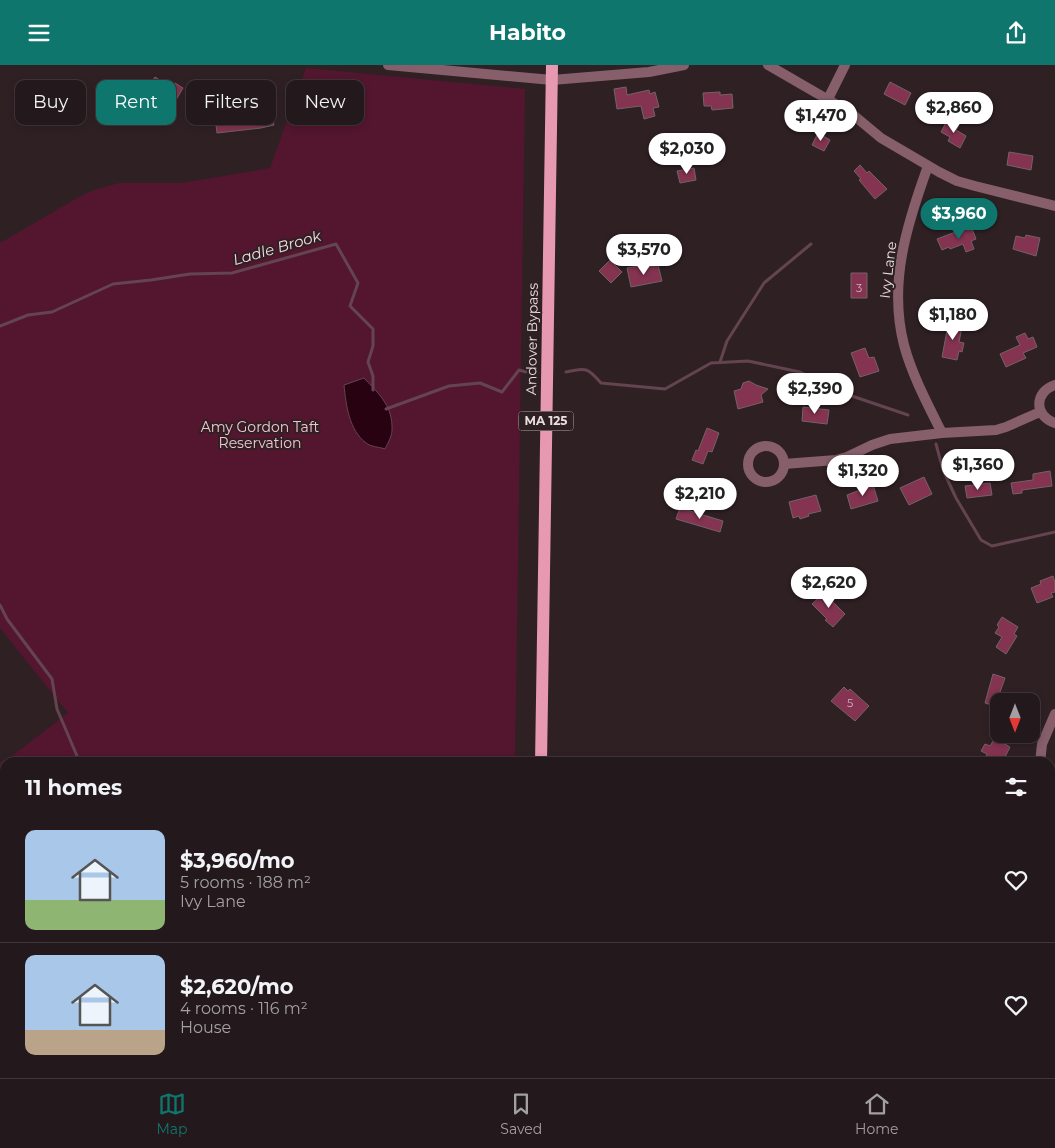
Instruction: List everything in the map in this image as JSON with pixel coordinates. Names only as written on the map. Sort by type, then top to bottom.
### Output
[{"type":"main road","name":"Andover Bypass","points":[[540,757],[552,65]]},
{"type":"street","points":[[388,65],[552,80],[649,72],[684,65]]},
{"type":"street","points":[[768,65],[851,113],[881,138],[956,181],[1055,206]]},
{"type":"street","points":[[828,99],[844,65]]},
{"type":"street","name":"Ivy Lane","points":[[928,166],[913,208],[904,245],[899,270],[897,299],[904,346],[942,433]]},
{"type":"street","points":[[1055,385],[1048,387],[1040,398],[1040,411],[1044,417],[1055,423]]},
{"type":"street","points":[[784,464],[836,460],[890,439],[942,433],[996,430],[1040,411]]},
{"type":"street","points":[[1041,757],[1042,744],[1055,714]]},
{"type":"green space","name":"Amy Gordon Taft Reservation","points":[[306,68],[525,89],[515,757],[11,757],[68,713],[0,628],[0,242],[94,190],[119,183],[182,183],[270,168],[286,124],[364,125],[364,80],[302,80]]},
{"type":"shaded area","points":[[364,378],[388,407],[392,422],[392,432],[385,449],[370,445],[360,438],[349,417],[344,385]]},
{"type":"building","points":[[890,82],[911,93],[905,105],[884,94]]},
{"type":"building","points":[[176,84],[183,88],[176,100]]},
{"type":"building","points":[[626,87],[627,95],[649,90],[650,94],[655,92],[659,107],[653,108],[655,116],[644,119],[641,106],[617,109],[614,89]]},
{"type":"building","points":[[720,92],[720,95],[732,94],[733,108],[712,110],[711,106],[704,106],[703,93]]},
{"type":"building","points":[[948,119],[959,125],[956,130],[966,136],[960,148],[948,141],[950,137],[941,132]]},
{"type":"building","points":[[216,125],[274,125],[261,128],[217,133]]},
{"type":"building","points":[[818,133],[830,140],[824,151],[812,145]]},
{"type":"building","points":[[1009,152],[1033,156],[1031,170],[1007,165]]},
{"type":"building","points":[[860,165],[887,189],[875,199],[854,171]]},
{"type":"building","points":[[694,168],[696,180],[680,183],[677,171]]},
{"type":"building","points":[[971,226],[976,239],[971,241],[974,249],[966,252],[963,244],[942,250],[937,239]]},
{"type":"building","points":[[1026,235],[1040,238],[1036,256],[1013,249],[1016,236],[1025,238]]},
{"type":"building","points":[[610,260],[622,272],[611,283],[599,271]]},
{"type":"building","points":[[658,265],[662,281],[631,287],[627,268],[639,266],[640,269]]},
{"type":"building","points":[[851,273],[867,273],[867,298],[851,298]]},
{"type":"building","points":[[949,320],[963,322],[959,342],[964,343],[962,352],[959,351],[957,360],[942,357]]},
{"type":"building","points":[[1025,333],[1028,339],[1033,337],[1037,347],[1023,353],[1026,358],[1006,367],[1000,354],[1020,345],[1016,337]]},
{"type":"building","points":[[865,348],[869,358],[874,357],[879,371],[860,377],[851,353]]},
{"type":"building","points":[[749,381],[768,389],[761,395],[763,402],[738,409],[734,391],[741,389],[743,383]]},
{"type":"building","points":[[803,407],[829,410],[827,424],[802,421]]},
{"type":"building","points":[[707,428],[719,433],[712,452],[708,451],[703,464],[692,460],[696,450],[698,451]]},
{"type":"building","points":[[1050,471],[1052,486],[1022,490],[1022,493],[1013,494],[1011,483],[1033,480],[1033,474]]},
{"type":"building","points":[[924,477],[932,494],[909,505],[900,488]]},
{"type":"building","points":[[990,483],[992,495],[967,498],[965,486]]},
{"type":"building","points":[[873,485],[878,501],[851,509],[847,495]]},
{"type":"building","points":[[816,495],[821,511],[808,514],[809,516],[800,519],[799,516],[793,518],[789,502]]},
{"type":"building","points":[[680,508],[723,521],[720,532],[676,519]]},
{"type":"building","points":[[1053,576],[1055,592],[1051,593],[1053,597],[1037,603],[1031,588],[1041,584],[1040,581]]},
{"type":"building","points":[[827,590],[834,597],[831,600],[845,614],[833,627],[812,604]]},
{"type":"building","points":[[1002,617],[1018,627],[1014,634],[1017,636],[1006,654],[996,647],[1002,637],[995,633]]},
{"type":"building","points":[[993,674],[1005,678],[1000,693],[990,693],[990,704],[985,703]]},
{"type":"building","points":[[844,687],[848,691],[850,689],[869,706],[855,721],[831,701]]},
{"type":"building","points":[[992,743],[1003,743],[1010,747],[1005,757],[986,757],[987,754],[981,751],[985,744],[990,746]]},
{"type":"waterway","name":"Ladle Brook","points":[[0,326],[28,315],[52,312],[113,284],[190,274],[232,273],[336,244],[358,283],[350,306],[373,329],[373,346],[368,362],[373,376],[373,390]]},
{"type":"waterway","points":[[720,362],[727,341],[764,283],[811,244]]},
{"type":"waterway","name":"Ladle Brook","points":[[566,372],[582,369],[593,374],[601,383],[665,389],[711,363],[748,361],[800,372],[846,394],[908,415]]},
{"type":"waterway","name":"Ladle Brook","points":[[386,409],[449,386],[480,383],[502,392],[519,370],[526,372]]},
{"type":"waterway","name":"Ladle Brook","points":[[936,444],[943,470],[956,498],[981,540],[992,546],[1055,532]]},
{"type":"waterway","points":[[0,605],[7,619],[52,679],[57,709],[77,757]]}]
